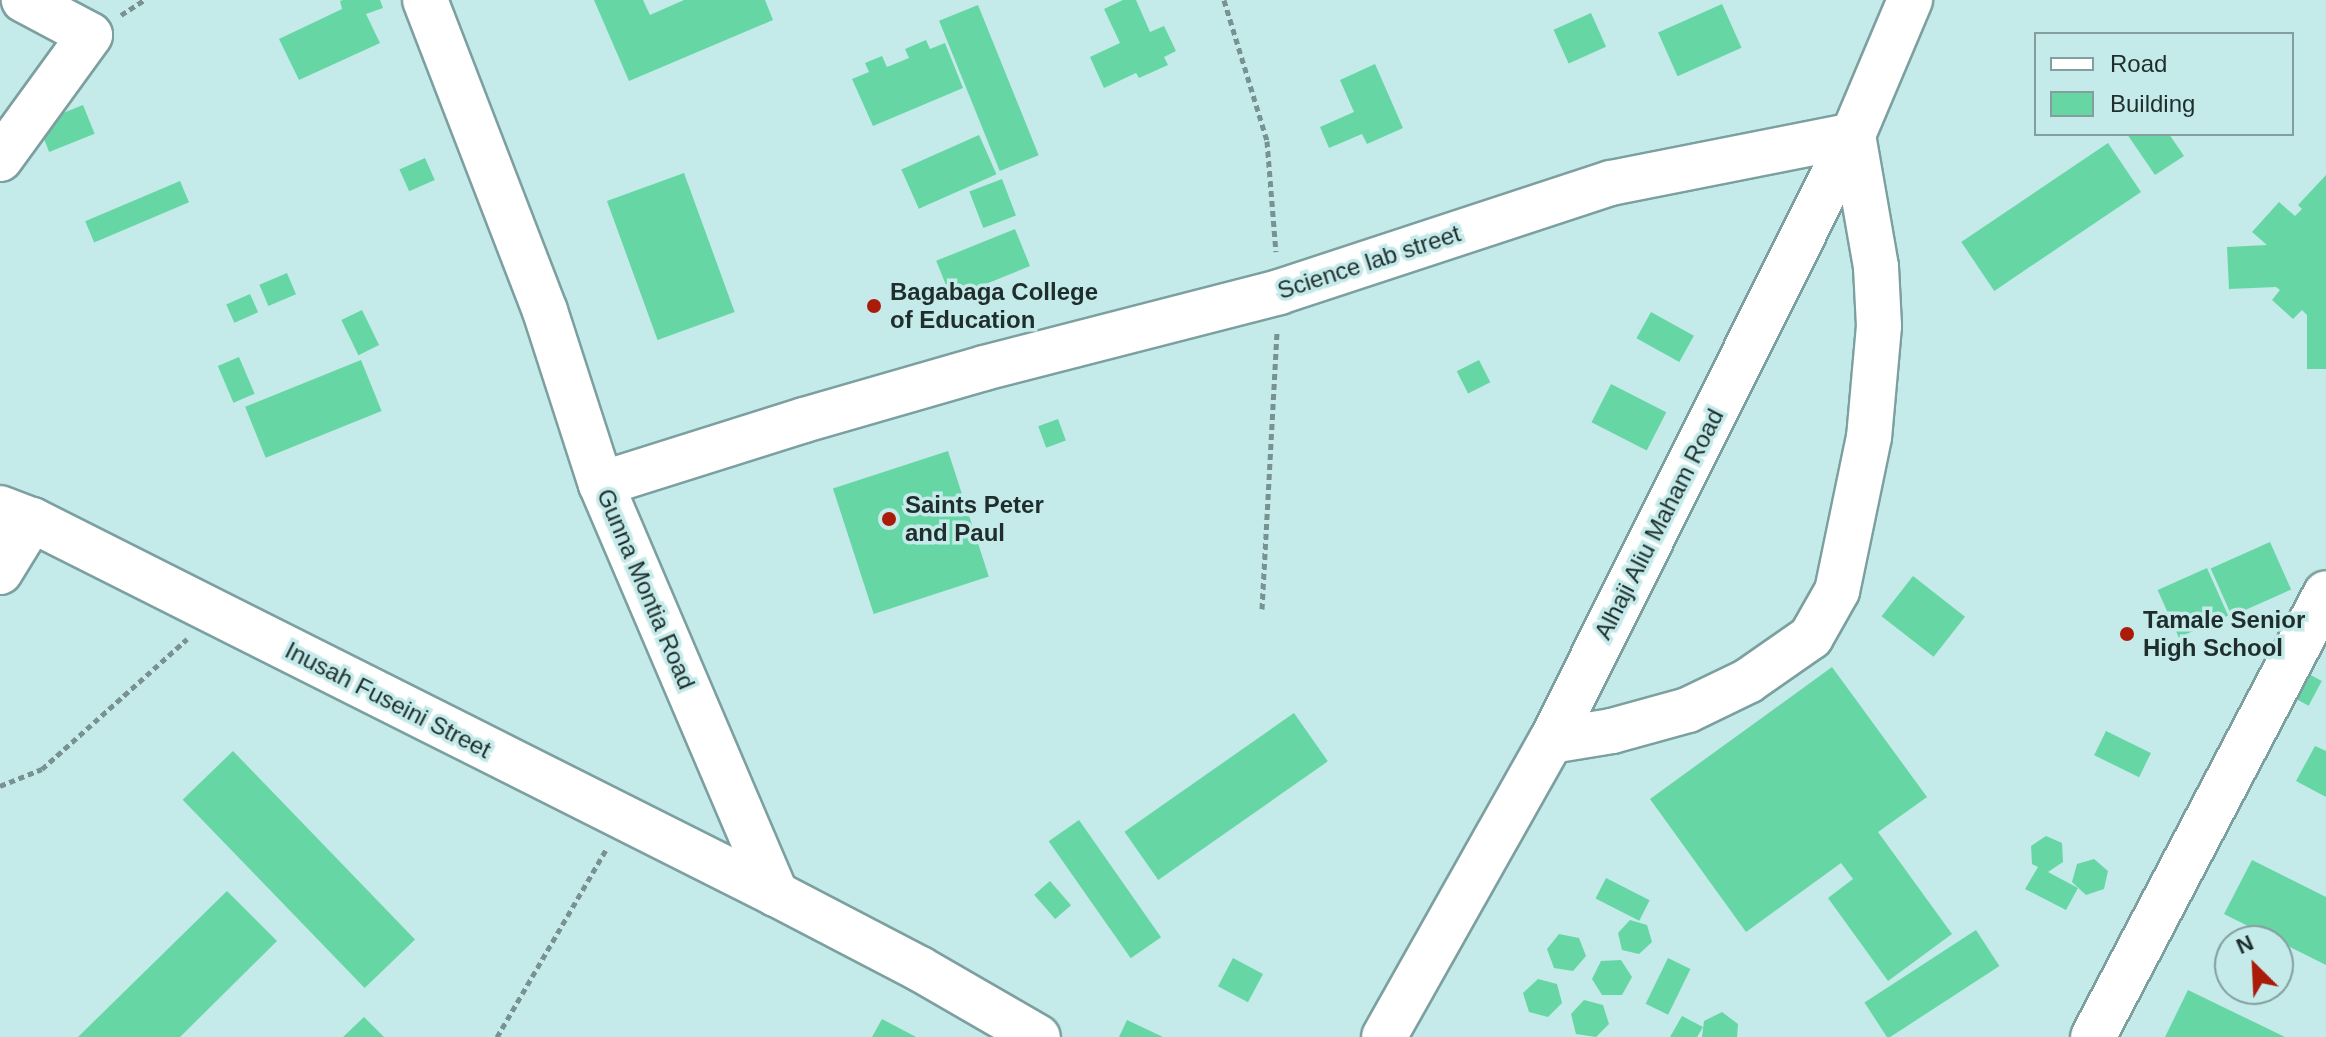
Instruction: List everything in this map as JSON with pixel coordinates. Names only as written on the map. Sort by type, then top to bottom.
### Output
[{"type":"street","points":[[0,159],[90,35],[24,0]]},
{"type":"street","name":"Gunna Montia Road","points":[[425,0],[545,311],[601,484],[776,894]]},
{"type":"street","name":"Alhaji Aliu Maham Road","points":[[1384,1037],[1551,741],[1853,135],[1910,0]]},
{"type":"street","points":[[1551,741],[1612,731],[1688,710],[1748,681],[1811,637],[1837,591],[1869,437],[1879,326],[1876,267],[1853,135]]},
{"type":"street","name":"Science lab street","points":[[601,484],[887,396],[1279,292],[1611,183],[1853,135]]},
{"type":"street","points":[[0,572],[16,514]]},
{"type":"street","name":"Inusah Fuseini Street","points":[[16,514],[776,894]]},
{"type":"street","points":[[2093,1037],[2326,593]]},
{"type":"street","points":[[776,894],[920,969],[1038,1037]]},
{"type":"path","points":[[0,786],[42,769],[215,614]]},
{"type":"path","points":[[497,1037],[625,818]]},
{"type":"building","points":[[380,0],[383,8],[366,14],[380,43],[299,80],[279,39],[342,9],[340,1]]},
{"type":"building","points":[[594,0],[643,0],[650,15],[684,0],[765,0],[773,20],[629,81]]},
{"type":"building","points":[[1123,0],[1136,0],[1150,32],[1164,26],[1176,51],[1164,57],[1168,65],[1139,78],[1136,73],[1104,88],[1090,57],[1120,43],[1104,9]]},
{"type":"building","points":[[1722,4],[1742,48],[1678,76],[1658,32]]},
{"type":"building","points":[[978,5],[1039,155],[1000,171],[939,21]]},
{"type":"building","points":[[1591,13],[1606,47],[1569,63],[1554,30]]},
{"type":"building","points":[[926,40],[930,49],[945,43],[963,88],[873,126],[852,79],[869,72],[865,63],[882,56],[887,67],[909,58],[905,49]]},
{"type":"building","points":[[1375,64],[1403,128],[1367,144],[1362,134],[1329,148],[1320,127],[1354,112],[1340,80]]},
{"type":"building","points":[[83,105],[95,134],[49,152],[38,123]]},
{"type":"building","points":[[979,135],[996,174],[919,209],[901,170]]},
{"type":"building","points":[[2128,136],[2170,136],[2184,156],[2155,175]]},
{"type":"building","points":[[2108,143],[2141,192],[1994,291],[1961,242]]},
{"type":"building","points":[[425,158],[435,180],[409,191],[399,169]]},
{"type":"building","points":[[684,173],[735,312],[658,340],[607,201]]},
{"type":"building","points":[[2326,175],[2326,369],[2307,369],[2307,315],[2302,310],[2293,319],[2272,300],[2280,290],[2276,287],[2229,289],[2227,247],[2267,245],[2252,232],[2279,202],[2295,216],[2302,209],[2298,205]]},
{"type":"building","points":[[1002,179],[1016,215],[983,228],[969,192]]},
{"type":"building","points":[[180,181],[189,202],[94,242],[85,221]]},
{"type":"building","points":[[1015,229],[1030,266],[951,298],[936,261]]},
{"type":"building","points":[[287,273],[296,294],[268,306],[259,285]]},
{"type":"building","points":[[250,294],[258,312],[234,323],[226,305]]},
{"type":"building","points":[[362,310],[379,345],[358,355],[341,320]]},
{"type":"building","points":[[1651,312],[1694,336],[1679,362],[1636,338]]},
{"type":"building","points":[[239,357],[255,394],[233,403],[218,366]]},
{"type":"building","points":[[361,360],[382,411],[266,458],[245,407]]},
{"type":"building","points":[[1479,360],[1490,382],[1468,394],[1457,371]]},
{"type":"building","points":[[1611,384],[1666,412],[1647,450],[1591,422]]},
{"type":"building","points":[[1058,419],[1066,441],[1046,448],[1038,426]]},
{"type":"building","points":[[948,451],[989,577],[874,614],[833,488]]},
{"type":"building","points":[[2270,542],[2291,590],[2232,616],[2211,568]]},
{"type":"building","points":[[2207,568],[2228,616],[2179,637],[2158,590]]},
{"type":"building","points":[[1913,576],[1965,617],[1934,657],[1882,616]]},
{"type":"building","points":[[1832,667],[1927,797],[1878,832],[1952,934],[1888,981],[1828,898],[1853,879],[1841,863],[1746,932],[1650,799]]},
{"type":"building","points":[[2305,672],[2322,681],[2309,706],[2292,697]]},
{"type":"building","points":[[1294,713],[1328,761],[1158,880],[1124,832]]},
{"type":"building","points":[[2106,731],[2151,753],[2139,777],[2094,755]]},
{"type":"building","points":[[2315,746],[2326,751],[2326,797],[2296,781]]},
{"type":"building","points":[[233,751],[415,939],[365,988],[183,800]]},
{"type":"building","points":[[1079,820],[1161,937],[1131,958],[1049,841]]},
{"type":"building","points":[[2046,836],[2062,843],[2063,862],[2048,872],[2078,888],[2066,910],[2025,889],[2038,867],[2032,864],[2031,846]]},
{"type":"building","points":[[2094,859],[2108,871],[2104,889],[2086,895],[2072,882],[2077,864]]},
{"type":"building","points":[[2252,860],[2326,897],[2326,965],[2294,949],[2294,925],[2246,925],[2224,914]]},
{"type":"building","points":[[1606,878],[1650,900],[1639,921],[1596,898]]},
{"type":"building","points":[[1050,881],[1071,905],[1055,919],[1034,895]]},
{"type":"building","points":[[227,891],[277,941],[180,1037],[78,1037]]},
{"type":"building","points":[[1630,920],[1647,925],[1652,942],[1639,954],[1622,950],[1618,933]]},
{"type":"building","points":[[1976,930],[1999,966],[1890,1037],[1887,1037],[1864,1002]]},
{"type":"building","points":[[1559,934],[1579,938],[1586,956],[1573,971],[1554,968],[1547,949]]},
{"type":"building","points":[[1233,958],[1263,974],[1248,1002],[1218,986]]},
{"type":"building","points":[[1668,958],[1690,969],[1668,1015],[1646,1004]]},
{"type":"building","points":[[1621,960],[1632,977],[1622,995],[1602,995],[1592,979],[1601,961]]},
{"type":"building","points":[[1538,979],[1557,984],[1562,1003],[1548,1017],[1529,1012],[1523,993]]},
{"type":"building","points":[[2188,990],[2285,1037],[2165,1037]]},
{"type":"building","points":[[1584,1000],[1603,1005],[1609,1024],[1596,1037],[1576,1034],[1571,1014]]},
{"type":"building","points":[[1722,1012],[1738,1024],[1737,1037],[1702,1037],[1704,1021]]},
{"type":"building","points":[[1682,1016],[1703,1027],[1697,1037],[1670,1037]]},
{"type":"building","points":[[364,1017],[384,1037],[343,1037]]},
{"type":"building","points":[[882,1019],[916,1037],[872,1037]]},
{"type":"building","points":[[1127,1020],[1163,1037],[1119,1037]]},
{"type":"place","name":"Bagabaga College of Education","points":[[874,306]]},
{"type":"place","name":"Saints Peter and Paul","points":[[889,519]]},
{"type":"place","name":"Tamale Senior High School","points":[[2127,634]]}]
